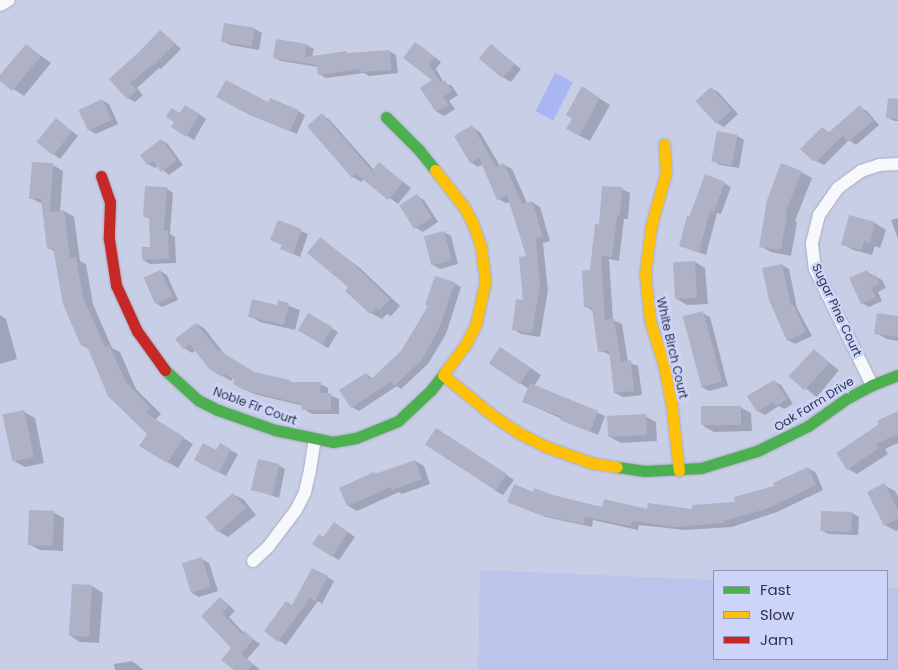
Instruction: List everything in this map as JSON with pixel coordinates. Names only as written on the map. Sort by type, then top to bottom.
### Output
[{"type":"street","points":[[0,5],[9,0]]},
{"type":"street","name":"Noble Fir Court","points":[[101,176],[110,202],[109,239],[116,285],[137,330],[169,376],[198,400],[218,410],[275,430],[315,440],[334,442],[356,438],[391,424],[409,413],[443,375],[466,344],[478,318],[485,282],[481,247],[473,224],[464,207],[420,150],[386,117]]},
{"type":"street","name":"White Birch Court","points":[[664,144],[666,172],[655,208],[647,250],[645,274],[650,321],[671,401],[680,471]]},
{"type":"street","name":"Sugar Pine Court","points":[[872,385],[815,269],[812,243],[818,215],[838,188],[861,171],[880,165],[898,164]]},
{"type":"street","name":"Oak Farm Drive","points":[[443,375],[492,415],[544,446],[570,457],[615,468],[680,471],[726,462],[772,445],[808,426],[872,385],[898,376]]},
{"type":"street","points":[[253,561],[268,547],[296,510],[304,492],[310,470],[315,440]]},
{"type":"shaded area","points":[[555,73],[573,82],[553,120],[535,111]]},
{"type":"shaded area","points":[[480,570],[713,580],[713,660],[888,660],[888,588],[898,588],[898,670],[478,670]]},
{"type":"building","points":[[224,23],[255,28],[252,47],[221,42]]},
{"type":"building","points":[[160,30],[175,44],[153,66],[130,83],[137,90],[127,99],[109,79]]},
{"type":"building","points":[[276,39],[307,44],[305,57],[347,51],[347,53],[390,50],[391,70],[360,72],[360,69],[318,75],[317,65],[273,58]]},
{"type":"building","points":[[415,42],[435,57],[429,65],[441,83],[445,80],[452,91],[443,97],[449,105],[436,112],[420,88],[432,80],[403,58]]},
{"type":"building","points":[[26,44],[41,56],[12,91],[0,81],[0,75]]},
{"type":"building","points":[[491,44],[515,64],[503,78],[479,59]]},
{"type":"building","points":[[226,80],[268,102],[270,98],[299,110],[290,131],[242,111],[216,97]]},
{"type":"building","points":[[582,86],[600,98],[579,136],[566,129],[572,119],[566,115]]},
{"type":"building","points":[[711,87],[732,110],[716,124],[695,101]]},
{"type":"building","points":[[888,98],[898,99],[898,119],[886,118]]},
{"type":"building","points":[[102,99],[112,120],[88,131],[78,110]]},
{"type":"building","points":[[185,105],[200,114],[186,137],[171,127],[174,122],[166,117],[171,108],[180,113]]},
{"type":"building","points":[[860,105],[873,121],[848,142],[843,135],[817,161],[813,161],[800,149],[822,127],[828,133]]},
{"type":"building","points":[[322,113],[372,171],[379,162],[403,182],[388,200],[356,174],[352,178],[307,126]]},
{"type":"building","points":[[56,118],[72,131],[53,155],[36,142]]},
{"type":"building","points":[[472,125],[496,167],[504,163],[522,204],[532,201],[543,237],[536,239],[540,286],[532,333],[512,330],[516,299],[523,300],[519,257],[526,256],[507,195],[497,200],[479,158],[470,163],[454,136]]},
{"type":"building","points":[[717,131],[738,135],[732,165],[711,161]]},
{"type":"building","points":[[161,139],[177,160],[161,172],[153,161],[147,165],[140,155]]},
{"type":"building","points":[[32,162],[53,163],[50,212],[64,210],[70,258],[76,257],[83,297],[105,347],[109,345],[126,382],[151,408],[146,413],[184,437],[167,463],[139,446],[147,434],[108,396],[86,344],[81,346],[63,304],[53,248],[47,249],[41,199],[29,199]]},
{"type":"building","points":[[781,163],[802,171],[785,214],[787,215],[781,250],[759,247],[767,200]]},
{"type":"building","points":[[705,174],[725,182],[714,212],[710,210],[699,252],[679,246],[687,216],[689,217]]},
{"type":"building","points":[[145,186],[167,187],[164,231],[168,231],[169,259],[142,260],[142,247],[150,247],[149,217],[143,217]]},
{"type":"building","points":[[602,186],[622,187],[620,215],[617,215],[612,257],[601,256],[605,320],[614,318],[621,362],[631,360],[634,391],[614,393],[609,350],[598,352],[592,307],[584,307],[582,271],[590,270],[595,224],[599,224]]},
{"type":"building","points":[[417,194],[432,218],[414,229],[399,205]]},
{"type":"building","points":[[849,215],[875,222],[870,243],[864,241],[861,250],[841,245]]},
{"type":"building","points":[[278,220],[302,229],[293,254],[280,249],[282,245],[270,240]]},
{"type":"building","points":[[444,231],[452,260],[431,265],[424,236]]},
{"type":"building","points":[[320,237],[350,261],[390,299],[379,311],[376,308],[370,314],[345,291],[348,287],[307,253]]},
{"type":"building","points":[[695,261],[697,298],[675,299],[673,262]]},
{"type":"building","points":[[782,264],[791,305],[793,304],[806,332],[787,341],[769,300],[762,268]]},
{"type":"building","points":[[160,270],[172,296],[156,304],[144,278]]},
{"type":"building","points":[[867,270],[870,277],[875,274],[879,284],[871,288],[876,297],[861,304],[849,278]]},
{"type":"building","points":[[435,276],[455,282],[439,329],[421,361],[394,386],[391,382],[351,408],[339,390],[366,373],[370,380],[401,351],[428,306],[425,305]]},
{"type":"building","points":[[252,299],[277,305],[278,300],[289,303],[284,325],[248,317]]},
{"type":"building","points":[[703,311],[722,382],[702,387],[683,316]]},
{"type":"building","points":[[308,313],[332,327],[322,344],[298,330]]},
{"type":"building","points":[[877,313],[898,316],[898,337],[874,334]]},
{"type":"building","points":[[196,323],[217,349],[254,372],[290,380],[290,382],[321,382],[320,393],[331,393],[331,410],[302,410],[302,404],[244,390],[233,384],[235,380],[224,374],[222,377],[209,369],[190,344],[183,349],[175,339]]},
{"type":"building","points":[[500,347],[531,368],[519,384],[489,364]]},
{"type":"building","points":[[814,349],[829,363],[804,390],[789,376]]},
{"type":"building","points":[[774,380],[787,399],[776,406],[773,402],[757,412],[747,396]]},
{"type":"building","points":[[530,383],[598,411],[590,432],[560,420],[562,417],[522,402]]},
{"type":"building","points":[[701,406],[741,406],[741,425],[701,425]]},
{"type":"building","points":[[24,410],[34,457],[12,462],[2,415]]},
{"type":"building","points":[[898,411],[898,434],[876,444],[879,448],[847,470],[836,453],[879,424],[877,421]]},
{"type":"building","points":[[646,414],[647,435],[608,437],[607,416]]},
{"type":"building","points":[[436,428],[506,474],[496,491],[425,445]]},
{"type":"building","points":[[203,443],[216,450],[220,443],[231,449],[219,473],[194,460]]},
{"type":"building","points":[[258,459],[279,464],[272,495],[251,490]]},
{"type":"building","points":[[415,460],[422,479],[392,490],[391,487],[347,506],[339,488],[374,472],[375,474]]},
{"type":"building","points":[[808,467],[816,485],[769,508],[724,521],[724,523],[676,527],[632,521],[631,526],[585,517],[584,524],[537,514],[507,502],[514,484],[533,492],[534,488],[553,495],[602,507],[604,499],[647,509],[648,503],[692,509],[692,505],[735,502],[734,497],[774,486],[773,483]]},
{"type":"building","points":[[884,483],[898,510],[898,518],[884,526],[867,492]]},
{"type":"building","points":[[233,493],[246,508],[218,532],[205,517]]},
{"type":"building","points":[[29,510],[54,511],[53,546],[28,545]]},
{"type":"building","points":[[821,511],[852,512],[851,532],[820,531]]},
{"type":"building","points":[[334,522],[348,532],[332,557],[312,544],[319,534],[323,537]]},
{"type":"building","points":[[202,557],[211,587],[191,593],[182,563]]},
{"type":"building","points":[[312,568],[328,576],[315,601],[310,598],[278,642],[264,631],[286,601],[292,605]]},
{"type":"building","points":[[72,584],[92,585],[89,637],[69,636]]},
{"type":"building","points":[[220,597],[229,606],[222,613],[242,634],[244,631],[254,639],[241,654],[253,664],[248,670],[234,670],[221,660],[231,648],[201,616]]},
{"type":"traffic: fast","points":[[386,117],[419,150],[435,170]]},
{"type":"traffic: fast","points":[[165,370],[198,400],[218,410],[275,430],[333,442],[356,438],[398,421],[431,390],[445,372]]},
{"type":"traffic: fast","points":[[617,467],[644,471],[701,468],[757,451],[808,426],[846,399],[872,385],[898,375]]},
{"type":"traffic: slow","points":[[664,144],[666,172],[651,226],[645,274],[650,321],[664,366],[671,401],[679,471]]},
{"type":"traffic: slow","points":[[435,170],[464,207],[473,224],[481,247],[485,282],[476,324],[466,344],[445,372]]},
{"type":"traffic: slow","points":[[443,375],[492,415],[519,433],[544,446],[592,463],[617,467]]},
{"type":"traffic: jam","points":[[101,176],[110,202],[109,239],[116,285],[137,331],[165,370]]}]
